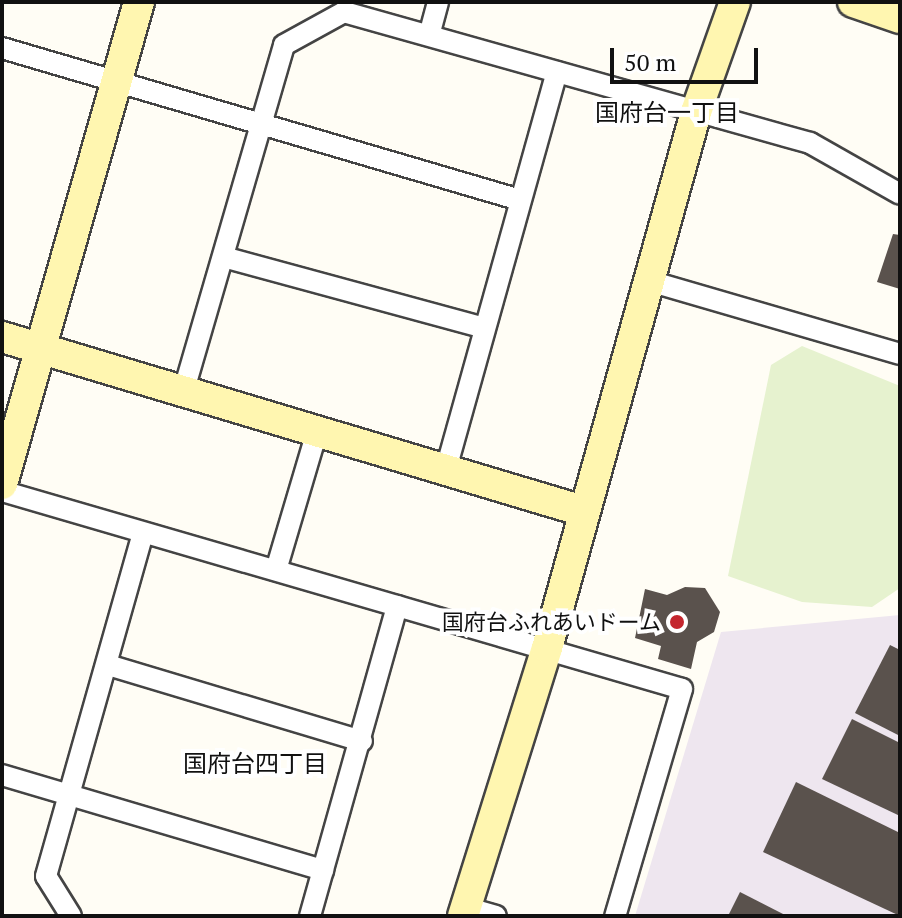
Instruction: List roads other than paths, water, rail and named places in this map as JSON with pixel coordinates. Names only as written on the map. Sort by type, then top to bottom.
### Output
[{"type":"street","points":[[2,484],[44,348],[139,2]]},
{"type":"street","points":[[430,32],[438,2]]},
{"type":"street","points":[[496,916],[464,911],[547,648],[696,112],[735,2]]},
{"type":"street","points":[[853,2],[900,18]]},
{"type":"street","points":[[183,393],[227,258],[260,124],[284,45],[344,12],[430,32],[557,72],[810,143],[900,194]]},
{"type":"street","points":[[2,48],[117,78],[260,124],[520,200]]},
{"type":"street","points":[[446,469],[557,72]]},
{"type":"street","points":[[227,258],[485,328]]},
{"type":"street","points":[[649,281],[900,354]]},
{"type":"street","points":[[2,337],[183,393],[318,428],[583,511]]},
{"type":"street","points":[[276,570],[318,428]]},
{"type":"street","points":[[2,491],[142,536],[276,570],[682,689],[615,916]]},
{"type":"street","points":[[71,916],[46,876],[74,794],[142,536]]},
{"type":"street","points":[[310,916],[362,741],[397,606]]},
{"type":"street","points":[[108,665],[362,741]]},
{"type":"street","points":[[2,775],[323,870]]},
{"type":"place","name":"国府台ふれあいドーム","points":[[677,622]]},
{"type":"district","name":"国府台一丁目","points":[[667,113]]},
{"type":"district","name":"国府台四丁目","points":[[255,764]]}]
